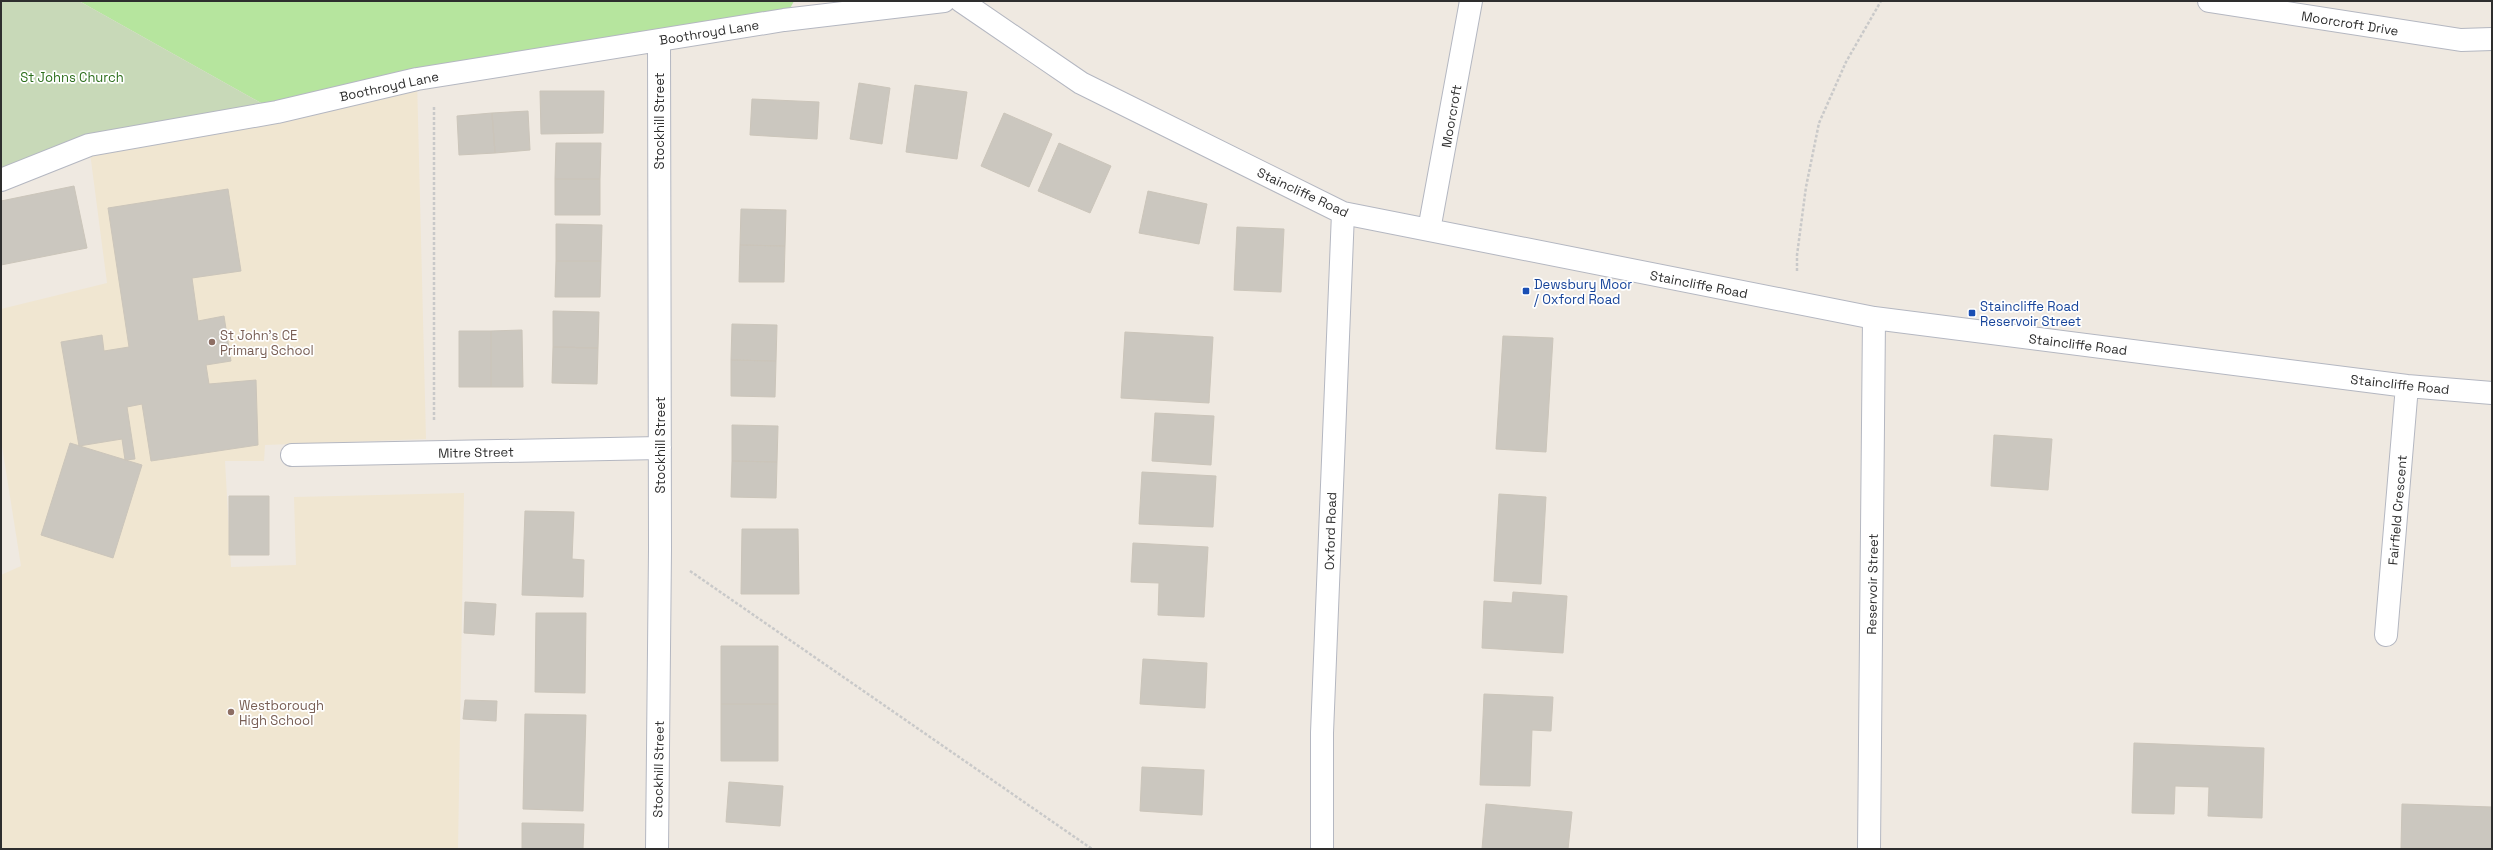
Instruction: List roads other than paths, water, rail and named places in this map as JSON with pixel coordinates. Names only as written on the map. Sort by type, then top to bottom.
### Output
[{"type":"street","points":[[784,20],[794,1]]},
{"type":"street","name":"Boothroyd Lane","points":[[1,180],[89,146],[277,112],[434,76],[784,20],[944,1]]},
{"type":"street","name":"Staincliffe Road","points":[[961,1],[1081,83],[1343,213],[1874,318],[2407,386],[2492,393]]},
{"type":"street","name":"Moorcroft","points":[[1430,230],[1471,1]]},
{"type":"street","name":"Moorcroft Drive","points":[[2209,1],[2461,40],[2492,39]]},
{"type":"street","name":"Stockhill Street","points":[[657,849],[660,550],[658,41]]},
{"type":"street","name":"Oxford Road","points":[[1322,849],[1322,734],[1343,213]]},
{"type":"street","name":"Reservoir Street","points":[[1869,849],[1874,318]]},
{"type":"street","name":"Fairfield Crescent","points":[[2386,635],[2407,386]]},
{"type":"street","name":"Mitre Street","points":[[292,455],[327,449],[434,452],[660,448]]},
{"type":"place","name":"Dewsbury Moor / Oxford Road","points":[[1526,291]]},
{"type":"place","name":"Staincliffe Road Reservoir Street","points":[[1972,313]]},
{"type":"place","name":"St John's CE Primary School","points":[[212,342]]},
{"type":"place","name":"Westborough High School","points":[[231,712]]},
{"type":"park label","name":"St Johns Church","points":[[72,77]]}]
